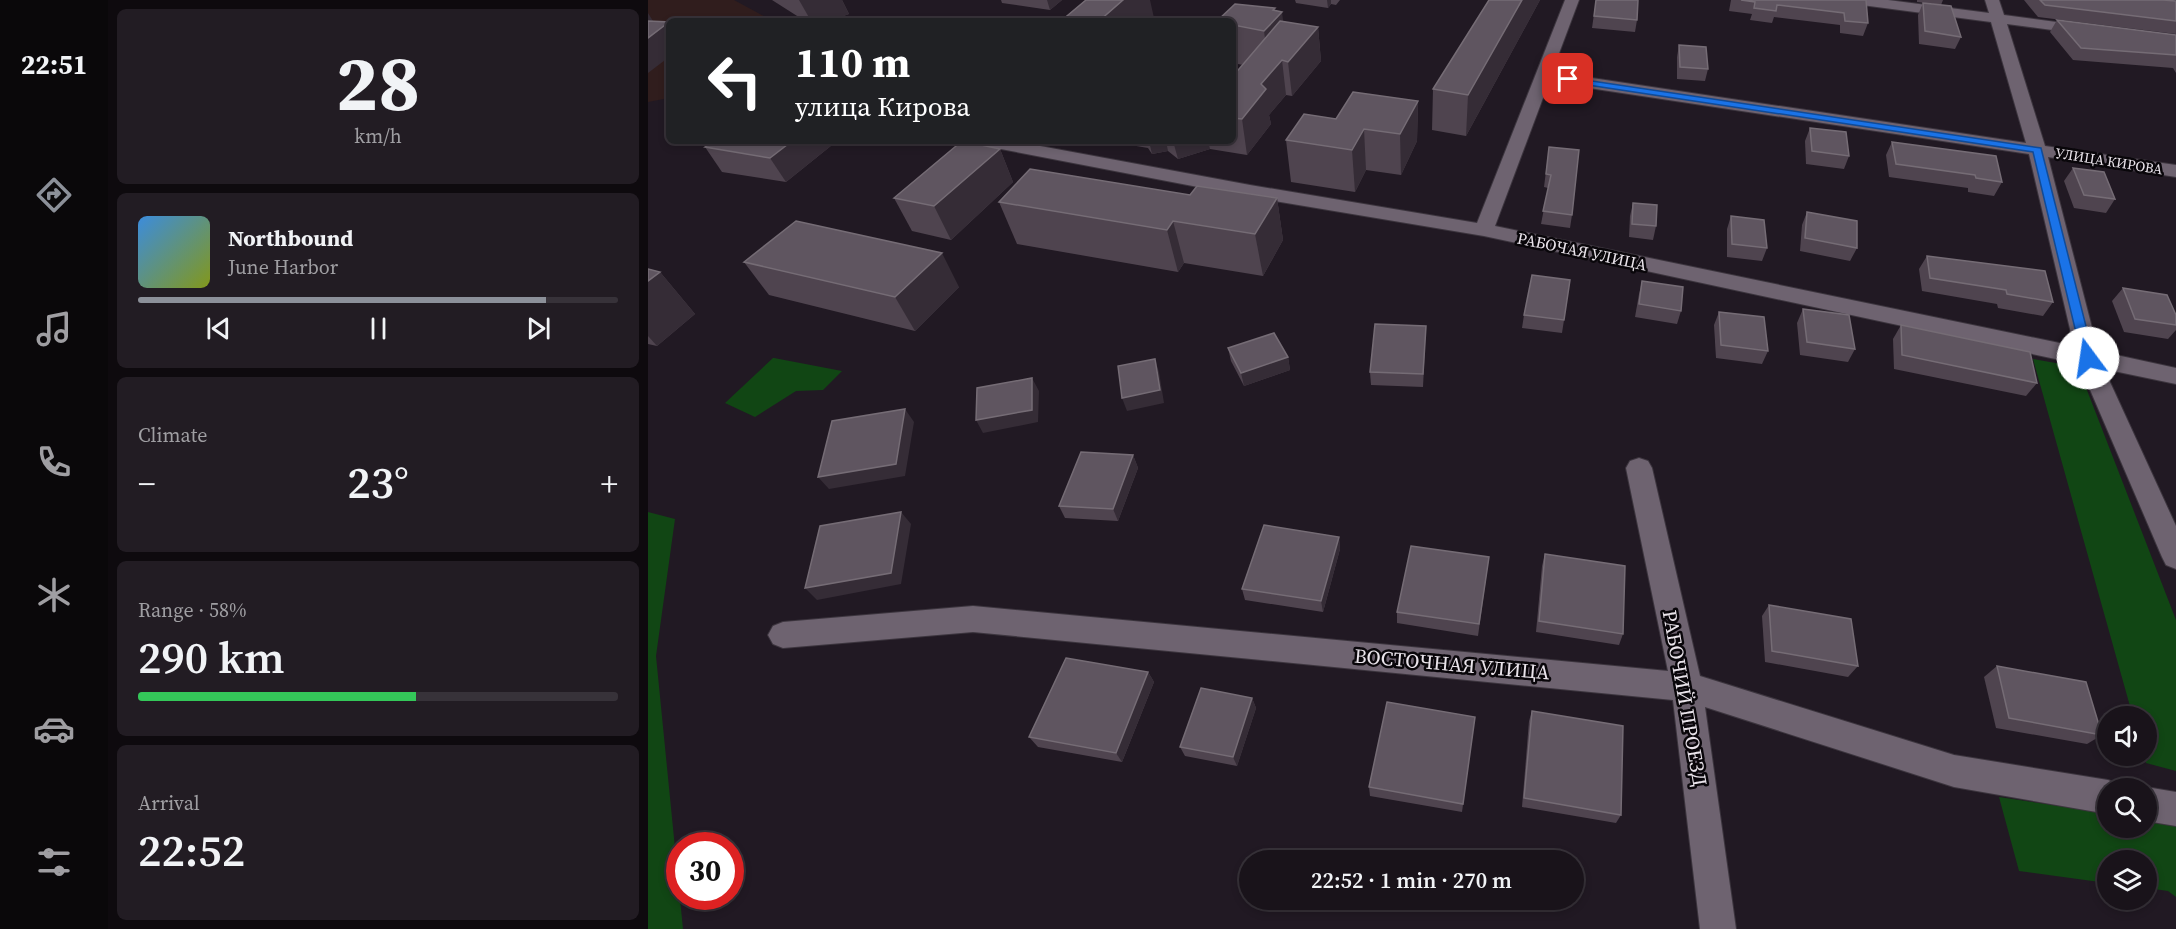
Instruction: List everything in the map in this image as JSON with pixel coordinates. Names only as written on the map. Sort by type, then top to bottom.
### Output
[{"type":"street","points":[[1484,230],[1572,0]]},
{"type":"street","points":[[1854,0],[1995,9],[2105,32]]},
{"type":"street","points":[[1995,9],[2037,150],[2088,358],[2176,557]]},
{"type":"street","name":"УЛИЦА КИРОВА","points":[[1544,76],[2176,171]]},
{"type":"street","name":"РАБОЧАЯ УЛИЦА","points":[[1001,144],[1250,191],[1484,230],[2176,376]]},
{"type":"street","name":"РАБОЧИЙ ПРОЕЗД","points":[[1639,468],[1687,687],[1718,929]]},
{"type":"street","name":"ВОСТОЧНАЯ УЛИЦА","points":[[783,635],[973,619],[1687,687],[1954,771],[2097,796]]},
{"type":"street","points":[[2157,806],[2176,809]]},
{"type":"shaded area","points":[[648,0],[734,0],[767,18],[666,18],[666,99],[648,102]]},
{"type":"green space","points":[[773,358],[842,371],[823,390],[796,391],[755,417],[725,403]]},
{"type":"green space","points":[[2033,359],[2078,367],[2176,620],[2176,771],[2157,766],[2157,706],[2130,706]]},
{"type":"green space","points":[[648,512],[675,519],[656,656],[673,832],[666,832],[666,910],[681,910],[683,929],[648,929]]},
{"type":"green space","points":[[1999,797],[2097,812],[2097,838],[2157,838],[2157,819],[2176,822],[2176,897],[2168,891],[2157,889],[2157,850],[2097,850],[2097,882],[2019,871]]},
{"type":"building","points":[[1086,0],[1123,0],[1102,18],[1065,18]]},
{"type":"building","points":[[1489,0],[1522,0],[1468,95],[1433,89]]},
{"type":"building","points":[[1596,0],[1638,0],[1637,20],[1594,16]]},
{"type":"building","points":[[1741,0],[1866,0],[1868,23],[1845,21],[1844,13],[1777,5],[1776,11],[1754,8],[1755,2]]},
{"type":"building","points":[[2040,0],[2176,1],[2176,21],[2045,5]]},
{"type":"building","points":[[1923,3],[1951,6],[1961,37],[1925,31]]},
{"type":"building","points":[[1235,4],[1275,8],[1273,10],[1282,12],[1264,31],[1236,26],[1236,18],[1220,18]]},
{"type":"building","points":[[2057,20],[2176,35],[2176,55],[2081,48]]},
{"type":"building","points":[[648,21],[666,22],[666,24],[648,38]]},
{"type":"building","points":[[1280,21],[1318,27],[1288,62],[1282,60],[1261,84],[1266,89],[1242,119],[1236,118],[1236,72]]},
{"type":"building","points":[[1679,45],[1706,47],[1708,69],[1680,67]]},
{"type":"building","points":[[1353,92],[1418,101],[1400,134],[1364,129],[1352,150],[1286,140],[1304,114],[1336,119]]},
{"type":"building","points":[[1810,128],[1846,132],[1849,156],[1812,151]]},
{"type":"building","points":[[1892,142],[1996,156],[2002,182],[1976,178],[1975,175],[1896,164]]},
{"type":"building","points":[[710,144],[788,144],[770,158],[705,147]]},
{"type":"building","points":[[958,144],[976,144],[1000,149],[934,206],[894,198]]},
{"type":"building","points":[[1549,147],[1579,150],[1572,215],[1543,211],[1551,175],[1546,174]]},
{"type":"building","points":[[2073,168],[2104,172],[2115,199],[2084,195]]},
{"type":"building","points":[[1030,169],[1190,195],[1197,186],[1277,198],[1255,234],[1173,221],[1167,230],[999,202]]},
{"type":"building","points":[[1633,203],[1657,205],[1656,226],[1632,224]]},
{"type":"building","points":[[1807,212],[1857,221],[1857,248],[1805,238]]},
{"type":"building","points":[[1731,216],[1764,220],[1767,248],[1732,244]]},
{"type":"building","points":[[796,221],[942,253],[895,297],[744,262]]},
{"type":"building","points":[[1927,256],[2045,271],[2053,302],[2007,294],[2006,290],[1930,278]]},
{"type":"building","points":[[648,269],[660,272],[648,281]]},
{"type":"building","points":[[1532,275],[1570,280],[1564,320],[1524,315]]},
{"type":"building","points":[[1642,281],[1683,287],[1681,311],[1639,304]]},
{"type":"building","points":[[2123,288],[2167,295],[2176,315],[2176,325],[2135,319]]},
{"type":"building","points":[[1803,309],[1849,315],[1855,349],[1807,342]]},
{"type":"building","points":[[1719,312],[1764,317],[1768,351],[1721,345]]},
{"type":"building","points":[[1375,324],[1426,326],[1423,374],[1370,372]]},
{"type":"building","points":[[1901,325],[2030,352],[2037,383],[1902,355]]},
{"type":"building","points":[[1274,333],[1288,357],[1241,373],[1228,348]]},
{"type":"building","points":[[1155,359],[1160,390],[1122,398],[1118,366]]},
{"type":"building","points":[[1032,378],[1032,410],[976,420],[977,388]]},
{"type":"building","points":[[905,409],[896,464],[818,477],[832,421]]},
{"type":"building","points":[[1081,452],[1133,455],[1113,509],[1059,506]]},
{"type":"building","points":[[901,512],[891,573],[805,588],[820,526]]},
{"type":"building","points":[[1264,525],[1339,537],[1321,601],[1242,589]]},
{"type":"building","points":[[1411,546],[1489,557],[1479,624],[1397,612]]},
{"type":"building","points":[[1545,554],[1625,566],[1623,634],[1539,621]]},
{"type":"building","points":[[1769,605],[1851,619],[1858,666],[1772,651]]},
{"type":"building","points":[[1066,658],[1148,672],[1116,753],[1029,737]]},
{"type":"building","points":[[1997,666],[2086,682],[2097,718],[2097,734],[2009,718]]},
{"type":"building","points":[[1201,688],[1252,698],[1233,757],[1180,747]]},
{"type":"building","points":[[1387,702],[1475,717],[1463,804],[1369,787]]},
{"type":"building","points":[[1532,711],[1623,726],[1621,815],[1524,798]]},
{"type":"route","points":[[1568,79],[2037,150],[2088,358]]}]
